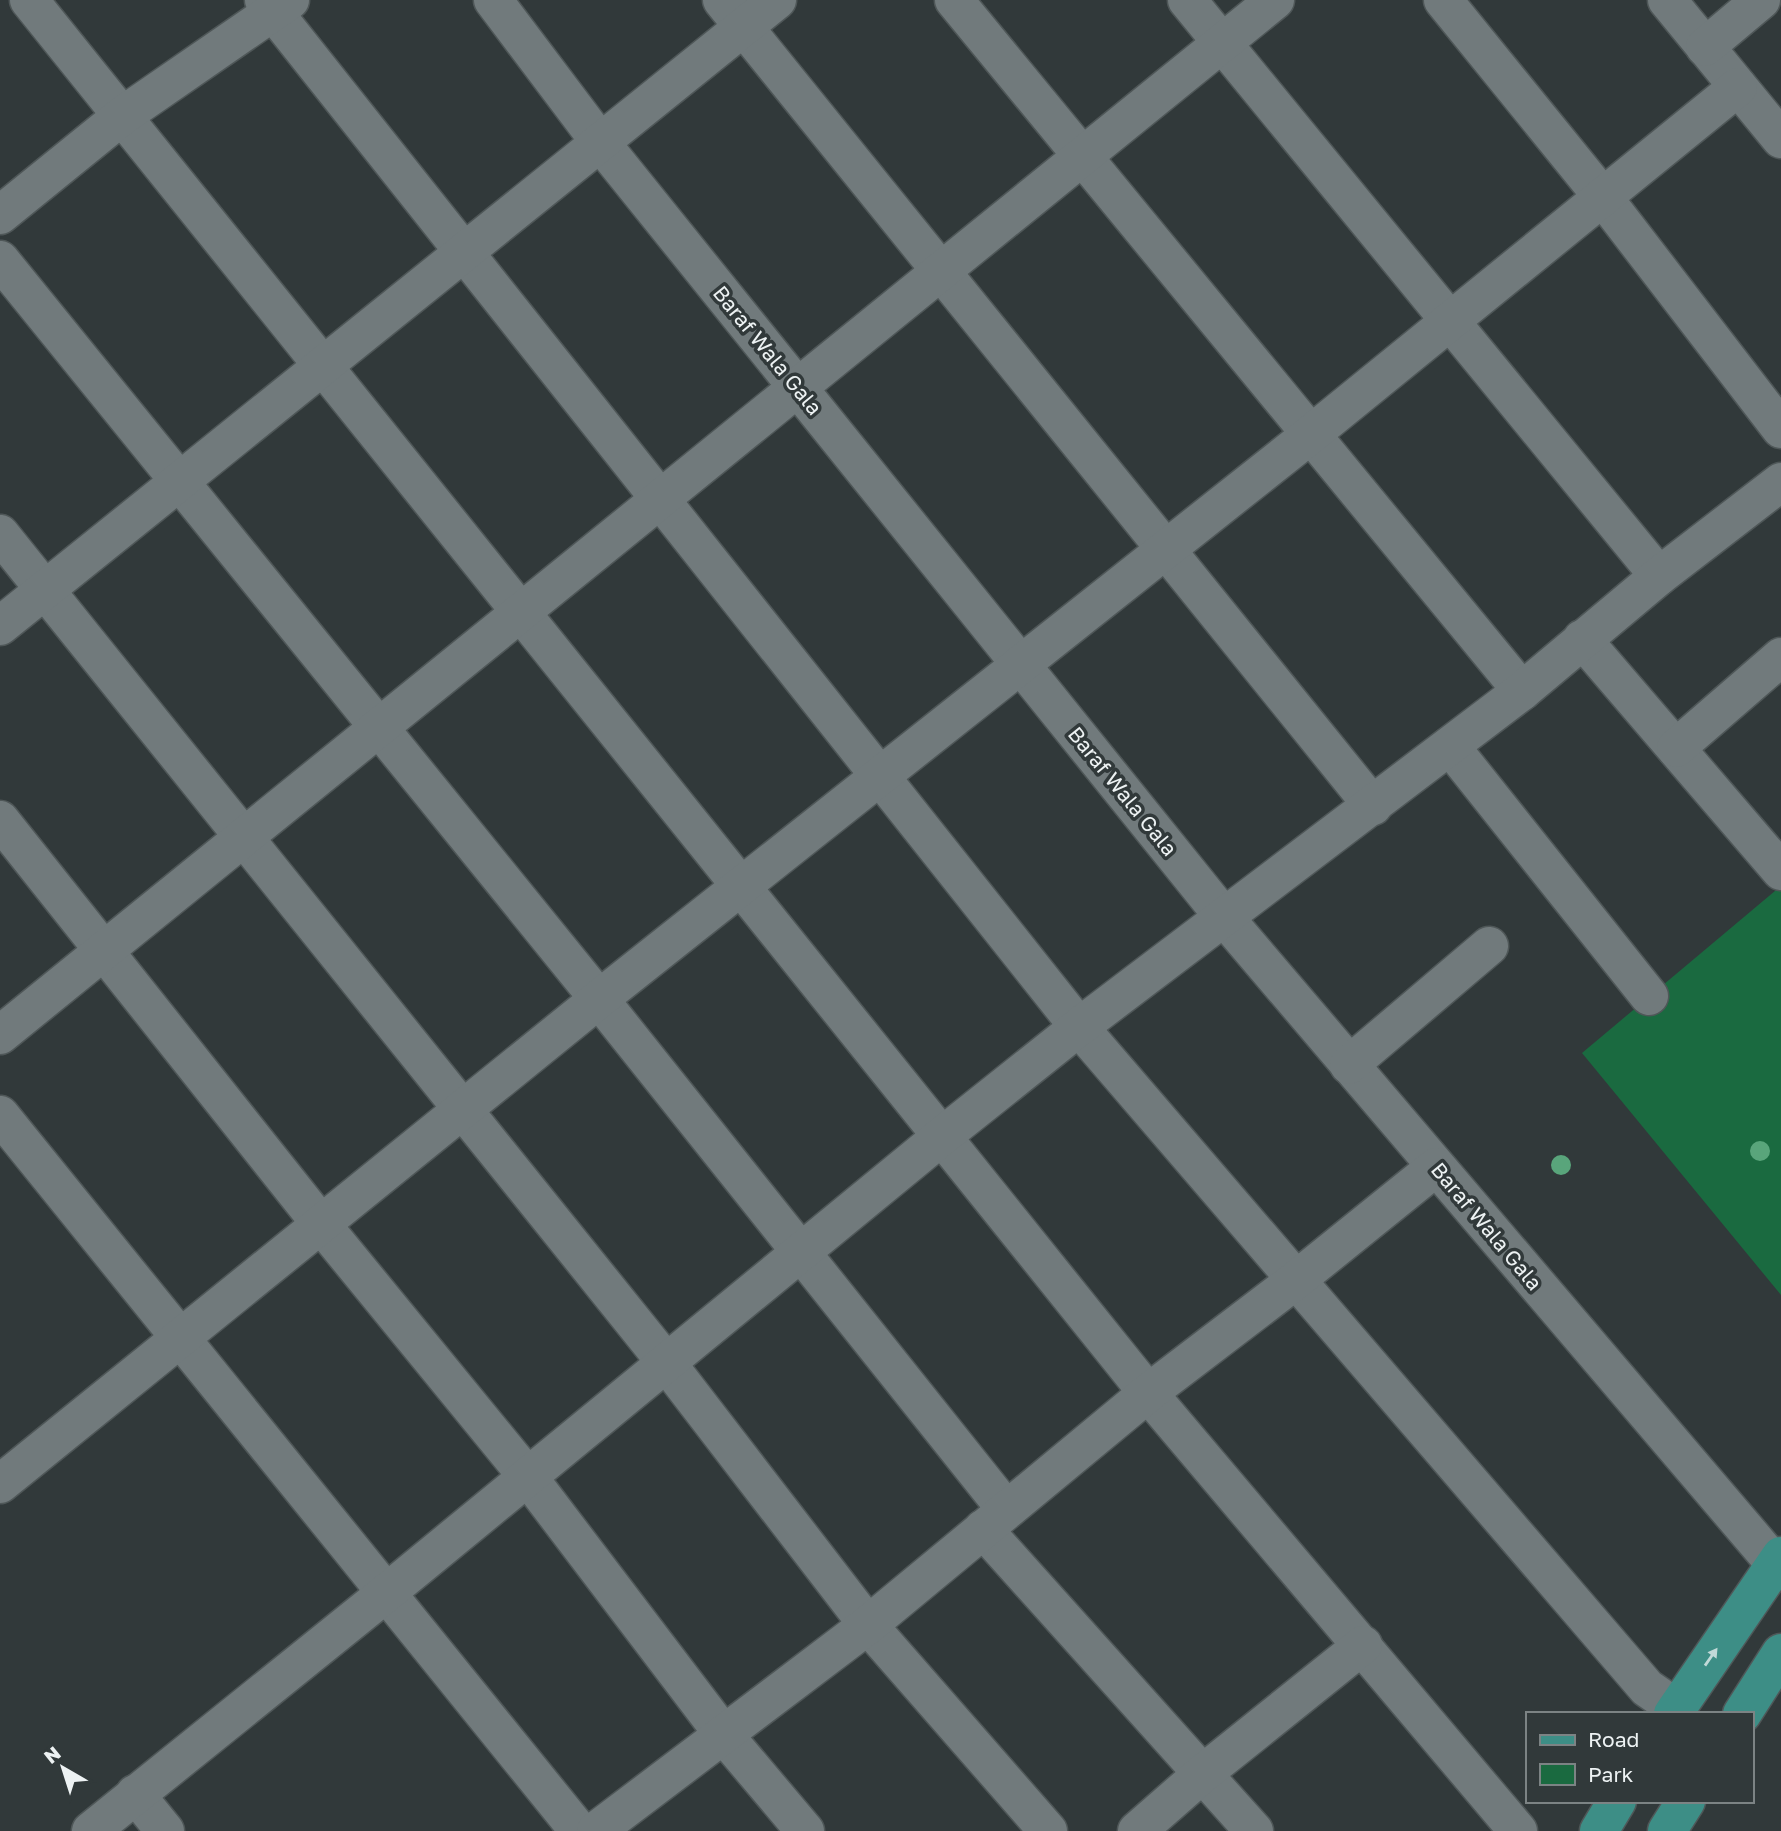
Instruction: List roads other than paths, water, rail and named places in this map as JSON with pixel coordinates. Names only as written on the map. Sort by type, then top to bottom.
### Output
[{"type":"main road","points":[[1675,1711],[1778,1561]]},
{"type":"main road","points":[[1743,1712],[1781,1653]]},
{"type":"main road","points":[[1598,1831],[1616,1803]]},
{"type":"main road","points":[[1667,1831],[1685,1803]]},
{"type":"street","points":[[29,0],[1148,1393],[1518,1831]]},
{"type":"street","name":"Baraf Wala Gala","points":[[493,0],[600,142],[1224,917],[1436,1167],[1778,1561]]},
{"type":"street","points":[[0,626],[600,142],[733,14],[777,0]]},
{"type":"street","points":[[954,0],[1522,691]]},
{"type":"street","points":[[1188,0],[1659,576]]},
{"type":"street","points":[[0,1035],[1275,0]]},
{"type":"street","points":[[1443,0],[1602,196],[1781,429]]},
{"type":"street","points":[[1667,0],[1781,139]]},
{"type":"street","points":[[1705,47],[1761,0]]},
{"type":"street","points":[[0,215],[122,116],[276,4],[463,253],[1079,1027],[1647,1688],[1675,1711]]},
{"type":"street","points":[[733,14],[1373,806]]},
{"type":"street","points":[[0,1484],[740,886],[1310,435],[1738,87]]},
{"type":"street","points":[[0,260],[599,999],[799,1251],[994,1519],[1201,1775],[1254,1831]]},
{"type":"street","points":[[91,1831],[385,1594],[941,1137],[1079,1027],[1522,691],[1659,576],[1781,481]]},
{"type":"street","points":[[0,534],[665,1362],[869,1625],[1048,1831]]},
{"type":"street","points":[[1582,639],[1781,870]]},
{"type":"street","points":[[1676,748],[1781,657]]},
{"type":"street","points":[[1450,746],[1649,996]]},
{"type":"street","points":[[0,820],[321,1224],[528,1477],[724,1735],[805,1831]]},
{"type":"street","points":[[1349,1065],[1489,946]]},
{"type":"street","points":[[0,1115],[579,1831]]},
{"type":"street","points":[[596,1831],[869,1625],[1148,1393],[1296,1280],[1436,1167]]},
{"type":"street","points":[[1137,1831],[1201,1775],[1363,1645]]},
{"type":"street","points":[[135,1794],[165,1831]]}]
